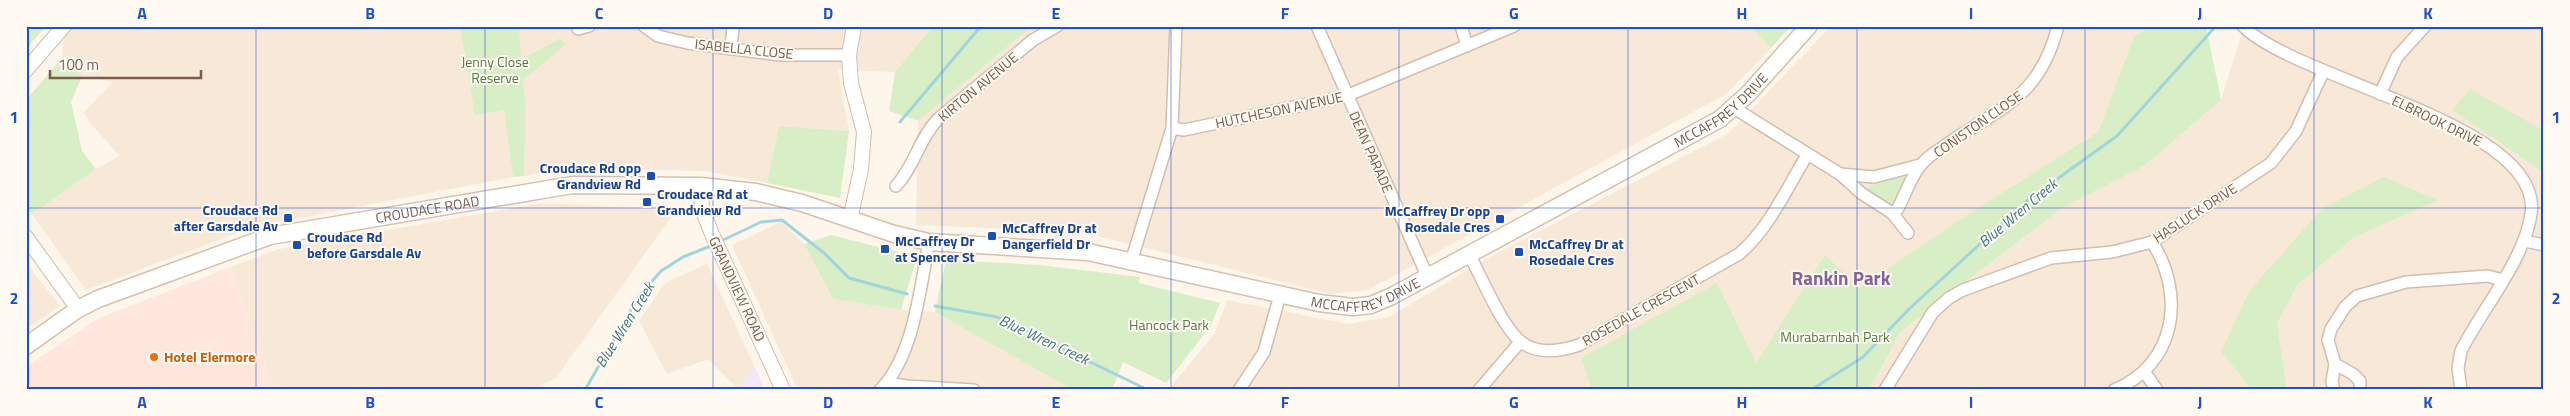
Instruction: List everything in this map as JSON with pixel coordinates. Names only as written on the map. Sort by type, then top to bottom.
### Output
[{"type":"main road","name":"MCCAFFREY DRIVE","points":[[850,220],[894,234],[929,242],[1088,252],[1280,295],[1352,308],[1371,305],[1428,278],[1720,119],[1734,108],[1809,26]]},
{"type":"main road","name":"CROUDACE ROAD","points":[[26,346],[78,309],[98,299],[270,236],[572,185],[701,186],[756,192],[802,203],[850,220]]},
{"type":"street","points":[[26,70],[64,26]]},
{"type":"street","points":[[578,30],[590,26]]},
{"type":"street","name":"ISABELLA CLOSE","points":[[644,26],[658,36],[731,49],[780,55],[849,55]]},
{"type":"street","points":[[731,49],[733,26]]},
{"type":"street","points":[[850,220],[860,169],[864,132],[851,82],[849,55],[854,26]]},
{"type":"street","name":"KIRTON AVENUE","points":[[896,186],[903,178],[925,135],[937,120],[1033,40],[1058,26]]},
{"type":"street","points":[[1131,262],[1172,128],[1176,26]]},
{"type":"street","name":"DEAN PARADE","points":[[1317,26],[1346,96],[1428,278]]},
{"type":"street","points":[[1461,26],[1467,46]]},
{"type":"street","name":"HUTCHESON AVENUE","points":[[1172,128],[1184,130],[1346,96],[1514,26]]},
{"type":"street","name":"CONISTON CLOSE","points":[[1892,213],[1897,210],[1920,165],[1942,147],[2022,93],[2045,66],[2058,26]]},
{"type":"street","name":"ELBROOK DRIVE","points":[[2243,26],[2269,47],[2323,72],[2448,123],[2488,145],[2512,163],[2523,177],[2531,202],[2532,213],[2525,241],[2461,351],[2458,368],[2461,390]]},
{"type":"street","points":[[2380,94],[2397,57],[2425,26]]},
{"type":"street","name":"HASLUCK DRIVE","points":[[1885,390],[1933,312],[1949,298],[1963,290],[2050,258],[2132,249],[2152,242],[2271,164],[2296,131],[2323,72]]},
{"type":"street","name":"CONISTON CLOSE","points":[[1734,108],[1840,174],[1861,193],[1892,213],[1908,233]]},
{"type":"street","name":"ROSEDALE CRESCENT","points":[[1520,342],[1546,351],[1563,351],[1579,344],[1739,254],[1752,244],[1807,155]]},
{"type":"street","name":"CONISTON CLOSE","points":[[1840,174],[1874,177],[1920,165]]},
{"type":"street","name":"GRANDVIEW ROAD","points":[[701,186],[702,209],[712,234],[783,390]]},
{"type":"street","points":[[26,238],[78,309]]},
{"type":"street","points":[[2525,241],[2544,246]]},
{"type":"street","points":[[883,386],[900,363],[929,242]]},
{"type":"street","points":[[2121,388],[2144,370],[2164,345],[2173,312],[2172,292],[2165,269],[2152,242]]},
{"type":"street","points":[[1469,254],[1507,325],[1520,342],[1479,390]]},
{"type":"street","points":[[2334,390],[2332,381],[2335,364],[2328,340],[2331,330],[2345,307],[2357,296],[2406,282],[2488,276],[2502,280]]},
{"type":"street","points":[[1244,388],[1264,352],[1280,295]]},
{"type":"street","points":[[2335,364],[2353,374],[2360,381],[2360,390]]},
{"type":"street","points":[[2144,370],[2158,390]]},
{"type":"street","points":[[883,386],[974,390]]},
{"type":"shaded area","points":[[65,26],[460,26],[475,114],[504,110],[513,177],[253,227],[86,290],[32,214],[96,169],[120,156],[90,123],[84,112],[113,82],[82,76],[62,58]]},
{"type":"shaded area","points":[[519,26],[933,26],[895,72],[838,70],[849,131],[779,126],[767,183],[705,171],[570,168],[524,176],[526,108],[523,80],[562,42],[560,38],[520,59]]},
{"type":"shaded area","points":[[1032,26],[1750,26],[1771,48],[1726,94],[1368,290],[1331,294],[1081,232],[916,225],[918,121]]},
{"type":"shaded area","points":[[1831,26],[2151,26],[2134,36],[2098,132],[1956,222],[1859,288],[1822,260],[1756,364],[1581,358],[1592,390],[1168,390],[1215,333],[1227,300],[1348,324],[1389,317],[1488,258],[1729,133]]},
{"type":"shaded area","points":[[2244,26],[2544,26],[2544,131],[2470,90],[2452,110],[2544,173],[2544,390],[2287,390],[2277,323],[2298,284],[2356,236],[2439,200],[2384,177],[2221,352],[2252,390],[1866,390],[1873,383],[1900,332],[2062,208],[2144,166],[2221,100]]},
{"type":"shaded area","points":[[543,203],[676,210],[555,379],[530,390],[275,390],[230,267],[279,249]]},
{"type":"shaded area","points":[[781,222],[804,244],[833,299],[901,310],[935,312],[1073,390],[798,390],[732,245]]},
{"type":"shaded area","points":[[26,263],[60,306],[26,329]]},
{"type":"shaded area","points":[[707,264],[755,368],[739,390],[708,359],[667,374],[639,321],[665,283]]},
{"type":"shaded area","points":[[230,267],[275,390],[26,390],[26,367],[97,319]]},
{"type":"shaded area","points":[[754,366],[765,390],[739,390]]},
{"type":"green space","points":[[26,26],[46,26],[26,49]]},
{"type":"green space","name":"Jenny Close Reserve","points":[[460,26],[519,26],[521,59],[560,38],[565,45],[523,80],[526,108],[524,176],[513,177],[504,110],[475,115]]},
{"type":"green space","points":[[933,26],[1032,26],[918,121],[889,111],[895,72]]},
{"type":"green space","points":[[1750,26],[1791,26],[1771,48]]},
{"type":"green space","name":"Murabarnbah Park","points":[[2151,26],[2206,26],[2221,100],[2144,166],[2062,208],[1900,332],[1873,383],[1866,390],[1592,390],[1581,358],[1717,283],[1756,363],[1825,255],[1859,288],[1956,222],[2098,132],[2134,36]]},
{"type":"green space","points":[[62,58],[82,76],[71,102],[82,151],[96,169],[32,214],[26,208],[26,100]]},
{"type":"green space","points":[[2470,89],[2544,131],[2544,173],[2452,110]]},
{"type":"green space","points":[[779,126],[849,131],[840,198],[767,183]]},
{"type":"green space","points":[[1901,177],[1907,180],[1893,204],[1887,204],[1868,190],[1869,186]]},
{"type":"green space","points":[[2384,177],[2439,200],[2356,236],[2298,284],[2277,323],[2287,390],[2252,390],[2221,352],[2250,290],[2322,209]]},
{"type":"green space","points":[[831,235],[917,257],[901,310],[833,299],[804,244]]},
{"type":"green space","name":"Hancock Park","points":[[946,260],[1039,265],[1140,277],[1139,283],[1220,303],[1210,327],[1166,383],[1123,362],[1112,390],[1073,390],[935,312]]},
{"type":"waterway","points":[[900,122],[981,26]]},
{"type":"waterway","name":"Blue Wren Creek","points":[[1811,390],[1863,357],[1909,309],[2028,200],[2117,136],[2216,26]]},
{"type":"waterway","name":"Blue Wren Creek","points":[[719,242],[761,222],[782,220],[824,253],[849,278],[907,294]]},
{"type":"waterway","name":"Blue Wren Creek","points":[[585,390],[639,296],[661,271],[683,257],[713,245]]},
{"type":"waterway","name":"Blue Wren Creek","points":[[935,306],[997,317],[1148,390]]},
{"type":"place","name":"Croudace Rd opp Grandview Rd","points":[[651,176]]},
{"type":"place","name":"Croudace Rd at Grandview Rd","points":[[647,202]]},
{"type":"place","name":"Croudace Rd after Garsdale Av","points":[[288,218]]},
{"type":"place","name":"McCaffrey Dr opp Rosedale Cres","points":[[1500,219]]},
{"type":"place","name":"McCaffrey Dr at Dangerfield Dr","points":[[992,236]]},
{"type":"place","name":"Croudace Rd before Garsdale Av","points":[[297,245]]},
{"type":"place","name":"McCaffrey Dr at Spencer St","points":[[885,249]]},
{"type":"place","name":"McCaffrey Dr at Rosedale Cres","points":[[1519,252]]},
{"type":"place","name":"Hotel Elermore","points":[[154,357]]},
{"type":"district","name":"Rankin Park","points":[[1841,278]]}]
